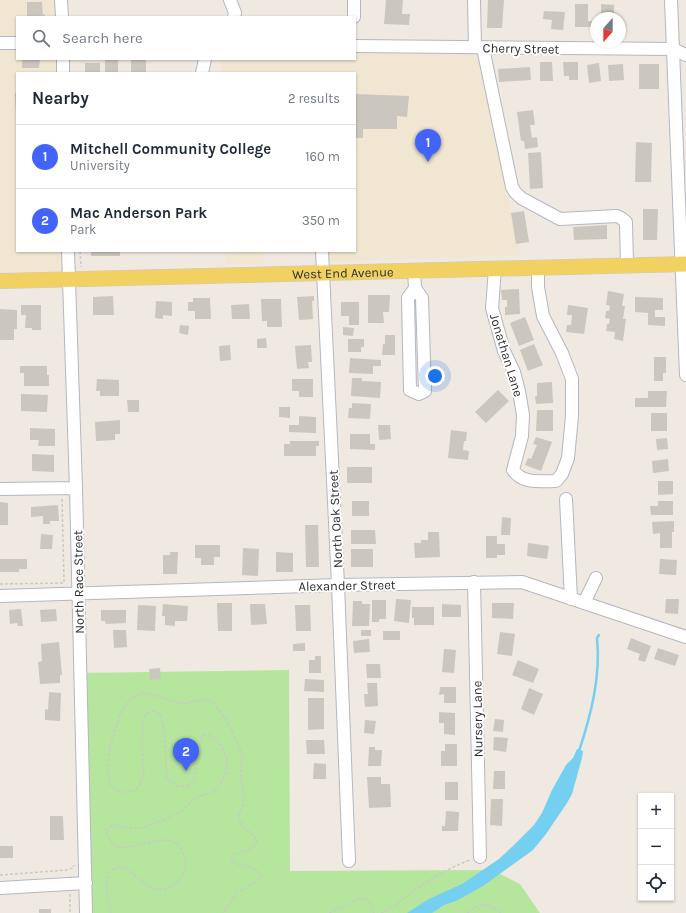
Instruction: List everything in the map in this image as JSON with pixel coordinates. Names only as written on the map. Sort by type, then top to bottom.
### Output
[{"type":"main road","name":"West End Avenue","points":[[0,281],[683,264]]},
{"type":"street","points":[[61,0],[62,16]]},
{"type":"street","points":[[230,0],[235,13],[234,16]]},
{"type":"street","points":[[354,0],[354,16]]},
{"type":"street","points":[[474,0],[479,47],[512,187],[521,198],[560,219],[616,216],[621,218],[626,222],[628,265]]},
{"type":"street","points":[[671,0],[683,264],[686,375]]},
{"type":"street","points":[[0,43],[16,43]]},
{"type":"street","name":"Cherry Street","points":[[356,46],[673,49],[686,55]]},
{"type":"street","points":[[63,60],[63,72]]},
{"type":"street","points":[[202,72],[205,60]]},
{"type":"street","name":"North Race Street","points":[[68,252],[76,488],[86,913]]},
{"type":"street","name":"North Oak Street","points":[[322,252],[349,861]]},
{"type":"street","name":"Jonathan Lane","points":[[495,269],[492,308],[504,351],[514,372],[523,415],[522,436],[513,470],[517,476],[525,480],[556,481],[562,474],[568,458],[572,416],[572,380],[562,353],[543,316],[538,287],[538,268]]},
{"type":"street","points":[[414,271],[415,288],[422,298],[425,391],[419,394],[410,390],[408,298],[415,288]]},
{"type":"street","points":[[0,489],[76,488]]},
{"type":"street","points":[[566,499],[571,599]]},
{"type":"street","points":[[584,603],[596,578]]},
{"type":"street","name":"Nursery Lane","points":[[474,582],[480,856]]},
{"type":"street","name":"Alexander Street","points":[[0,596],[338,585],[522,582],[686,637]]},
{"type":"street","points":[[0,888],[86,883]]},
{"type":"path","points":[[80,252],[81,268]]},
{"type":"path","points":[[0,584],[64,583],[62,492]]},
{"type":"path","points":[[111,913],[107,881],[110,871],[116,868],[126,867],[149,887],[158,891],[167,889],[179,880],[185,867],[185,860],[180,847],[176,843],[169,841],[154,841],[130,848],[115,846],[107,838],[106,830],[113,825],[124,828],[140,828],[171,817],[184,809],[196,797],[213,792],[218,787],[225,775],[227,765],[226,756],[219,741],[208,734],[204,735],[199,742],[194,780],[186,787],[171,783],[167,777],[164,729],[161,716],[157,712],[152,711],[144,718],[142,743],[144,773],[142,780],[134,791],[121,792],[114,788],[109,782],[108,765],[110,747],[119,717],[130,699],[144,692],[182,704],[208,699],[227,720],[242,754],[241,777],[244,801],[238,818],[242,825],[257,839],[256,846],[249,850],[233,854],[231,858],[232,862],[255,869],[261,875],[257,881],[237,893],[223,913]]},
{"type":"path","points":[[381,913],[393,907],[415,890],[457,865],[480,856]]},
{"type":"path","points":[[0,874],[67,870],[73,868],[75,863]]},
{"type":"path","points":[[329,913],[360,898],[369,900],[374,913]]},
{"type":"path","points":[[467,913],[474,907],[484,904],[494,907],[501,913]]},
{"type":"shaded area","points":[[0,0],[58,0],[59,16],[16,16],[16,60],[59,60],[60,72],[16,72],[16,252],[64,252],[64,271],[0,272]]},
{"type":"shaded area","points":[[356,49],[477,50],[520,255],[321,262],[321,252],[356,252],[356,72],[221,72],[221,60],[356,60]]},
{"type":"shaded area","points":[[225,252],[263,252],[264,264],[226,264]]},
{"type":"green space","points":[[289,670],[290,871],[492,870],[520,884],[540,913],[85,913],[80,673]]},
{"type":"water","points":[[577,749],[583,751],[572,794],[546,834],[533,850],[483,886],[456,901],[444,905],[432,913],[407,913],[429,899],[462,884],[499,859],[514,845],[534,825],[542,813],[552,790],[566,765],[573,758]]},
{"type":"building","points":[[386,0],[403,0],[402,14],[410,14],[409,25],[384,24]]},
{"type":"building","points":[[488,0],[504,0],[502,28],[487,28]]},
{"type":"building","points":[[27,2],[42,2],[43,16],[27,16]]},
{"type":"building","points":[[575,4],[588,4],[588,21],[590,21],[590,27],[575,27]]},
{"type":"building","points":[[601,4],[614,5],[614,12],[601,12]]},
{"type":"building","points":[[544,11],[565,12],[563,30],[551,29],[552,20],[543,19]]},
{"type":"building","points":[[22,60],[40,60],[39,68],[22,68]]},
{"type":"building","points":[[105,60],[118,60],[118,72],[105,72]]},
{"type":"building","points":[[131,60],[146,60],[146,72],[131,72]]},
{"type":"building","points":[[540,62],[552,62],[553,81],[540,81]]},
{"type":"building","points":[[563,62],[578,62],[578,80],[569,80],[569,76],[564,76]]},
{"type":"building","points":[[85,63],[100,63],[100,72],[85,72]]},
{"type":"building","points":[[599,63],[601,81],[589,83],[587,65]]},
{"type":"building","points":[[623,64],[624,80],[609,81],[608,65]]},
{"type":"building","points":[[639,64],[659,64],[659,89],[639,89]]},
{"type":"building","points":[[530,67],[531,80],[499,82],[498,69]]},
{"type":"building","points":[[15,93],[16,93],[16,117]]},
{"type":"building","points":[[356,94],[409,96],[407,117],[397,116],[397,129],[363,129],[363,138],[356,138]]},
{"type":"building","points":[[533,110],[535,125],[530,125],[532,138],[537,137],[538,147],[525,149],[524,141],[521,141],[517,112]]},
{"type":"building","points":[[636,142],[652,143],[651,182],[635,182]]},
{"type":"building","points":[[541,152],[543,188],[530,189],[528,153]]},
{"type":"building","points":[[643,209],[658,209],[657,240],[643,240]]},
{"type":"building","points":[[524,211],[529,242],[516,244],[511,213]]},
{"type":"building","points":[[607,225],[607,239],[574,240],[573,227]]},
{"type":"building","points":[[91,252],[120,252],[120,256],[91,256]]},
{"type":"building","points":[[519,289],[520,314],[505,315],[507,300],[502,300],[501,290]]},
{"type":"building","points":[[608,291],[624,294],[622,306],[625,306],[623,319],[626,319],[623,341],[614,339],[615,332],[606,331],[607,324],[609,324],[610,319],[605,318],[606,311],[609,311],[610,306],[606,305]]},
{"type":"building","points":[[368,295],[390,295],[389,312],[383,312],[384,323],[368,323]]},
{"type":"building","points":[[113,296],[114,315],[93,315],[93,297]]},
{"type":"building","points":[[314,296],[314,301],[312,301],[313,319],[299,320],[297,297]]},
{"type":"building","points":[[635,297],[663,298],[663,310],[655,310],[655,317],[665,317],[665,326],[648,325],[648,313],[635,312]]},
{"type":"building","points":[[193,298],[210,298],[211,319],[195,319],[195,311],[188,311],[188,302],[193,302]]},
{"type":"building","points":[[261,299],[281,299],[282,327],[267,327],[267,321],[262,321]]},
{"type":"building","points":[[156,301],[172,302],[172,316],[163,315],[163,319],[155,318]]},
{"type":"building","points":[[341,302],[359,302],[359,325],[349,325],[349,316],[341,316]]},
{"type":"building","points":[[249,304],[250,319],[232,319],[231,305]]},
{"type":"building","points":[[21,305],[41,305],[41,330],[25,328],[26,315],[21,315]]},
{"type":"building","points":[[568,305],[588,308],[584,334],[566,332],[567,325],[571,325],[572,315],[567,315]]},
{"type":"building","points":[[0,309],[17,310],[17,329],[14,329],[14,340],[0,340]]},
{"type":"building","points":[[525,317],[534,340],[519,346],[510,323]]},
{"type":"building","points":[[180,325],[189,326],[188,335],[179,333]]},
{"type":"building","points":[[343,327],[354,328],[353,336],[343,335]]},
{"type":"building","points":[[385,335],[395,335],[395,355],[382,355],[383,344],[385,344]]},
{"type":"building","points":[[266,338],[267,348],[257,348],[257,339]]},
{"type":"building","points":[[348,339],[364,339],[364,347],[361,347],[361,352],[348,352]]},
{"type":"building","points":[[534,344],[543,365],[528,371],[520,350]]},
{"type":"building","points":[[230,345],[231,360],[220,361],[219,346]]},
{"type":"building","points":[[311,345],[312,362],[308,362],[309,368],[297,369],[295,346]]},
{"type":"building","points":[[654,357],[666,357],[666,373],[663,373],[663,381],[654,381]]},
{"type":"building","points":[[350,358],[381,360],[381,366],[373,366],[373,374],[349,373]]},
{"type":"building","points":[[20,366],[47,366],[49,386],[24,386],[24,373],[20,373]]},
{"type":"building","points":[[352,378],[362,378],[362,381],[381,382],[380,398],[351,396]]},
{"type":"building","points":[[97,379],[119,380],[119,396],[100,396],[100,391],[96,391]]},
{"type":"building","points":[[292,379],[313,379],[313,397],[299,397],[299,391],[292,391]]},
{"type":"building","points":[[552,382],[553,403],[536,404],[535,396],[537,396],[537,383]]},
{"type":"building","points":[[498,390],[509,401],[486,423],[475,412]]},
{"type":"building","points":[[648,391],[667,391],[666,407],[635,407],[635,398],[648,398]]},
{"type":"building","points":[[21,394],[48,395],[47,412],[21,411]]},
{"type":"building","points":[[127,400],[139,400],[139,412],[128,412]]},
{"type":"building","points":[[352,403],[371,404],[370,419],[348,418],[349,408],[352,408]]},
{"type":"building","points":[[279,407],[290,407],[290,418],[279,417]]},
{"type":"building","points":[[537,410],[553,410],[553,431],[536,431]]},
{"type":"building","points":[[651,413],[667,413],[667,431],[651,431]]},
{"type":"building","points":[[299,416],[316,417],[316,433],[289,432],[289,425],[299,425]]},
{"type":"building","points":[[120,420],[120,434],[115,434],[115,440],[96,441],[95,422]]},
{"type":"building","points":[[378,425],[390,425],[391,439],[379,440]]},
{"type":"building","points":[[30,428],[55,429],[55,446],[38,446],[39,440],[30,440]]},
{"type":"building","points":[[451,430],[467,432],[463,450],[469,451],[468,460],[448,458]]},
{"type":"building","points":[[350,434],[370,434],[370,444],[375,444],[375,450],[350,449]]},
{"type":"building","points":[[536,437],[552,442],[541,471],[525,465],[528,458],[531,459],[537,445],[533,444]]},
{"type":"building","points":[[667,438],[668,449],[657,450],[656,439]]},
{"type":"building","points":[[290,441],[319,441],[319,446],[316,446],[316,456],[284,456],[284,444],[290,444]]},
{"type":"building","points":[[32,454],[54,455],[54,472],[32,471]]},
{"type":"building","points":[[668,459],[669,471],[653,473],[652,461]]},
{"type":"building","points":[[347,467],[372,467],[372,483],[347,483]]},
{"type":"building","points":[[658,481],[673,481],[673,494],[658,495]]},
{"type":"building","points":[[352,501],[369,501],[369,516],[352,516]]},
{"type":"building","points":[[658,501],[673,501],[673,515],[651,515],[650,506],[658,506]]},
{"type":"building","points":[[0,502],[8,503],[8,525],[0,525]]},
{"type":"building","points":[[58,505],[59,521],[50,521],[50,524],[43,524],[43,516],[31,517],[31,507]]},
{"type":"building","points":[[502,517],[511,518],[510,535],[501,535]]},
{"type":"building","points":[[674,521],[672,548],[660,548],[660,533],[653,534],[652,522]]},
{"type":"building","points":[[305,525],[318,525],[319,567],[306,567]]},
{"type":"building","points":[[351,530],[375,530],[376,544],[351,544]]},
{"type":"building","points":[[428,532],[439,532],[440,557],[415,558],[414,543],[421,543],[421,540],[428,540]]},
{"type":"building","points":[[41,534],[53,535],[52,549],[40,549]]},
{"type":"building","points":[[486,536],[497,536],[497,544],[505,544],[505,555],[497,555],[497,558],[486,558]]},
{"type":"building","points":[[528,543],[549,546],[547,559],[527,556]]},
{"type":"building","points":[[195,545],[220,545],[220,557],[214,557],[214,565],[201,565],[201,558],[195,558]]},
{"type":"building","points":[[243,548],[259,549],[258,576],[242,575]]},
{"type":"building","points":[[351,549],[373,549],[373,567],[351,567]]},
{"type":"building","points":[[170,552],[178,552],[177,574],[163,574],[163,555],[170,555]]},
{"type":"building","points":[[276,552],[293,553],[293,572],[276,572]]},
{"type":"building","points":[[0,559],[27,559],[27,569],[19,569],[19,572],[0,572]]},
{"type":"building","points":[[660,559],[677,560],[676,575],[659,574]]},
{"type":"building","points":[[396,599],[411,600],[409,623],[394,621]]},
{"type":"building","points":[[666,599],[679,599],[678,614],[665,613]]},
{"type":"building","points":[[372,600],[386,600],[386,619],[379,619],[379,622],[372,622]]},
{"type":"building","points":[[353,601],[362,601],[362,604],[370,604],[369,626],[352,626]]},
{"type":"building","points":[[217,603],[232,603],[232,631],[218,631]]},
{"type":"building","points":[[492,603],[514,603],[513,619],[492,618]]},
{"type":"building","points":[[163,604],[188,606],[187,621],[175,621],[175,626],[165,625],[165,616],[162,616]]},
{"type":"building","points":[[250,604],[265,604],[267,624],[251,625]]},
{"type":"building","points":[[442,604],[461,605],[461,617],[442,617]]},
{"type":"building","points":[[138,605],[156,606],[155,631],[137,630]]},
{"type":"building","points":[[295,605],[310,605],[311,631],[296,631]]},
{"type":"building","points":[[412,607],[434,607],[434,625],[414,625],[414,618],[412,618]]},
{"type":"building","points":[[21,609],[23,626],[18,626],[17,623],[10,624],[9,610]]},
{"type":"building","points":[[56,609],[57,621],[41,622],[40,610]]},
{"type":"building","points":[[101,610],[126,610],[126,623],[106,624],[105,621],[101,621]]},
{"type":"building","points":[[113,630],[126,630],[127,647],[114,648]]},
{"type":"building","points":[[361,630],[371,630],[371,636],[361,636]]},
{"type":"building","points":[[383,631],[400,631],[400,640],[383,640]]},
{"type":"building","points":[[500,632],[515,634],[512,656],[497,654]]},
{"type":"building","points":[[631,638],[651,646],[645,662],[638,660],[640,654],[627,649]]},
{"type":"building","points":[[369,639],[370,652],[354,653],[353,641]]},
{"type":"building","points":[[59,642],[62,675],[60,675],[60,683],[40,684],[38,662],[42,661],[41,644]]},
{"type":"building","points":[[305,643],[305,651],[293,651],[293,644]]},
{"type":"building","points":[[658,648],[679,655],[675,666],[654,659]]},
{"type":"building","points":[[444,649],[456,650],[454,673],[442,672]]},
{"type":"building","points":[[315,656],[321,656],[321,673],[309,673],[309,660],[315,660]]},
{"type":"building","points":[[518,660],[539,669],[533,683],[512,675]]},
{"type":"building","points":[[366,664],[380,664],[381,678],[367,678]]},
{"type":"building","points":[[160,668],[161,679],[150,680],[149,669]]},
{"type":"building","points":[[305,679],[324,680],[324,692],[304,691]]},
{"type":"building","points":[[367,683],[377,683],[378,706],[365,707],[364,694],[368,694]]},
{"type":"building","points":[[440,687],[456,687],[456,703],[444,703],[444,694],[439,695]]},
{"type":"building","points":[[529,688],[543,694],[534,715],[521,709]]},
{"type":"building","points":[[49,692],[61,693],[60,721],[45,720],[45,709],[48,710]]},
{"type":"building","points":[[308,698],[324,698],[324,729],[308,730]]},
{"type":"building","points":[[439,712],[455,713],[455,735],[444,734],[444,723],[439,723]]},
{"type":"building","points":[[495,719],[504,720],[503,732],[493,731]]},
{"type":"building","points":[[365,720],[376,721],[374,734],[364,733]]},
{"type":"building","points":[[494,737],[508,738],[506,752],[493,750]]},
{"type":"building","points":[[306,740],[324,740],[325,754],[307,754]]},
{"type":"building","points":[[445,744],[457,744],[457,766],[441,766],[441,751],[445,751]]},
{"type":"building","points":[[369,747],[375,747],[375,750],[382,750],[381,766],[368,766]]},
{"type":"building","points":[[314,763],[326,764],[326,779],[313,779]]},
{"type":"building","points":[[494,771],[505,771],[505,789],[493,789]]},
{"type":"building","points":[[367,777],[381,777],[381,784],[390,784],[391,807],[369,808]]},
{"type":"building","points":[[445,782],[458,782],[458,800],[445,800]]},
{"type":"building","points":[[491,799],[503,799],[502,826],[490,825]]},
{"type":"building","points":[[446,811],[459,812],[458,831],[442,831],[442,826],[445,826]]},
{"type":"building","points":[[50,816],[63,816],[64,840],[50,840]]},
{"type":"building","points":[[0,846],[13,846],[13,858],[0,858]]},
{"type":"building","points":[[39,909],[51,909],[51,913],[39,913]]},
{"type":"waterway","points":[[579,751],[594,695],[598,667],[597,638],[599,635]]},
{"type":"place","name":"Mitchell Community College","points":[[428,162]]},
{"type":"place","name":"Mac Anderson Park","points":[[186,771]]}]
